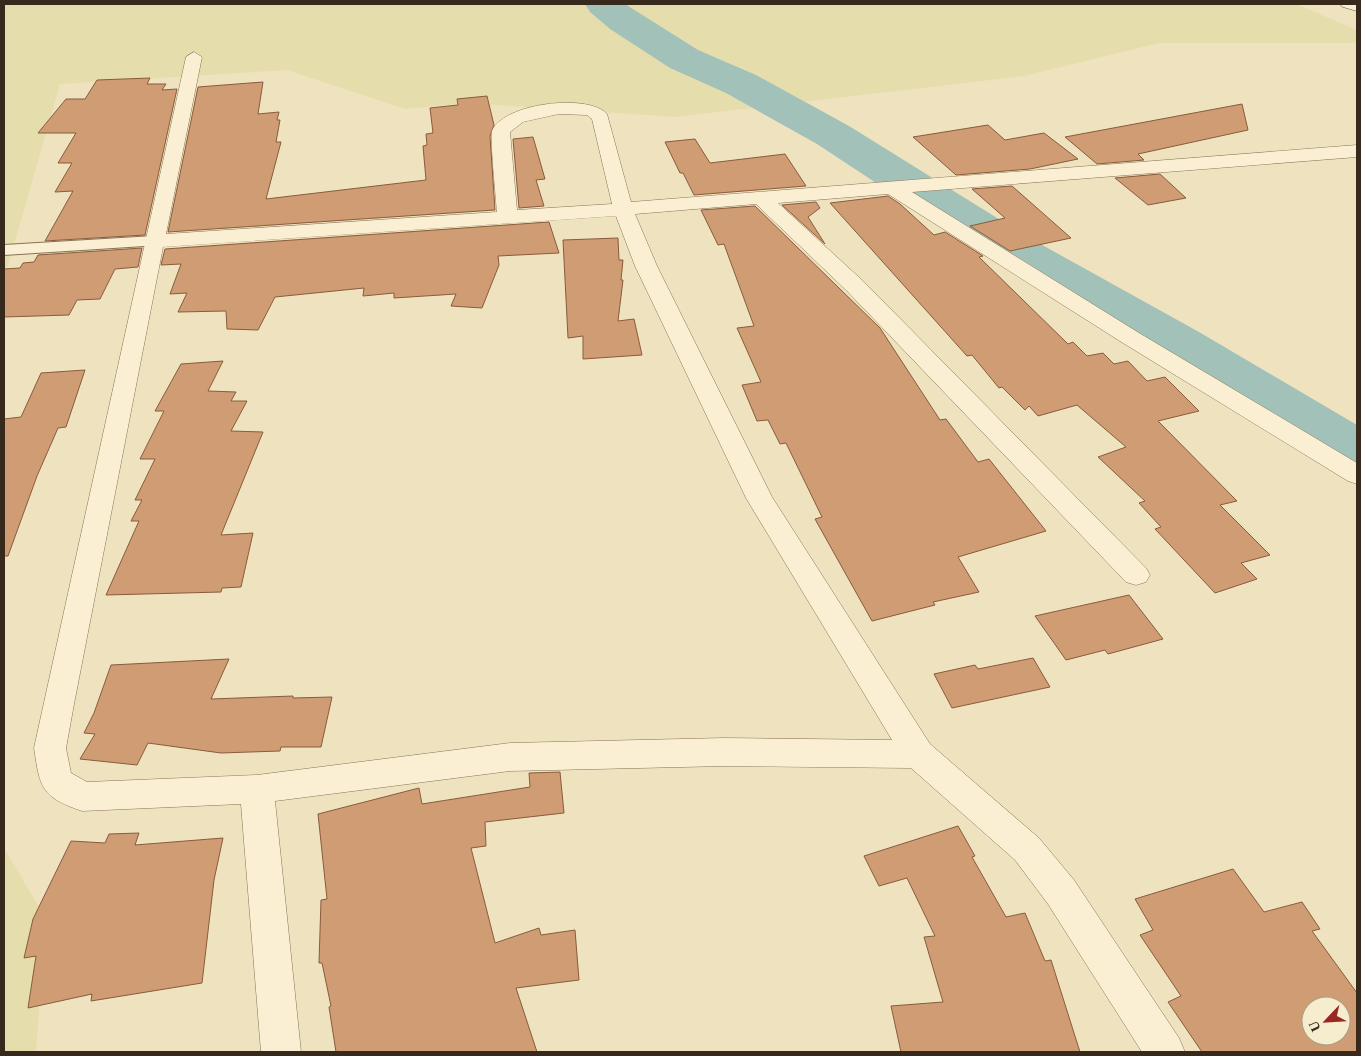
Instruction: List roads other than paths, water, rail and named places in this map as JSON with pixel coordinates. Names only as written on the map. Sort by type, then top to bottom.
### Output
[{"type":"street","points":[[1348,4],[1357,7]]},
{"type":"street","points":[[194,56],[154,240],[50,748],[56,781],[82,797],[257,789],[510,757],[725,752],[918,754]]},
{"type":"street","points":[[507,217],[501,132],[504,125],[508,121],[528,113],[578,109],[596,112],[601,118],[623,209],[646,266],[759,498],[918,754],[1027,849],[1061,892],[1166,1052]]},
{"type":"street","points":[[154,240],[623,209],[1357,151]]},
{"type":"street","points":[[892,188],[1131,338],[1357,475]]},
{"type":"street","points":[[760,197],[854,286],[1136,575]]},
{"type":"street","points":[[257,789],[281,1052]]},
{"type":"lane","points":[[4,250],[154,240]]},
{"type":"waterway","points":[[603,4],[623,21],[684,59],[741,84],[833,135],[1008,247],[1179,344],[1357,453]]}]
